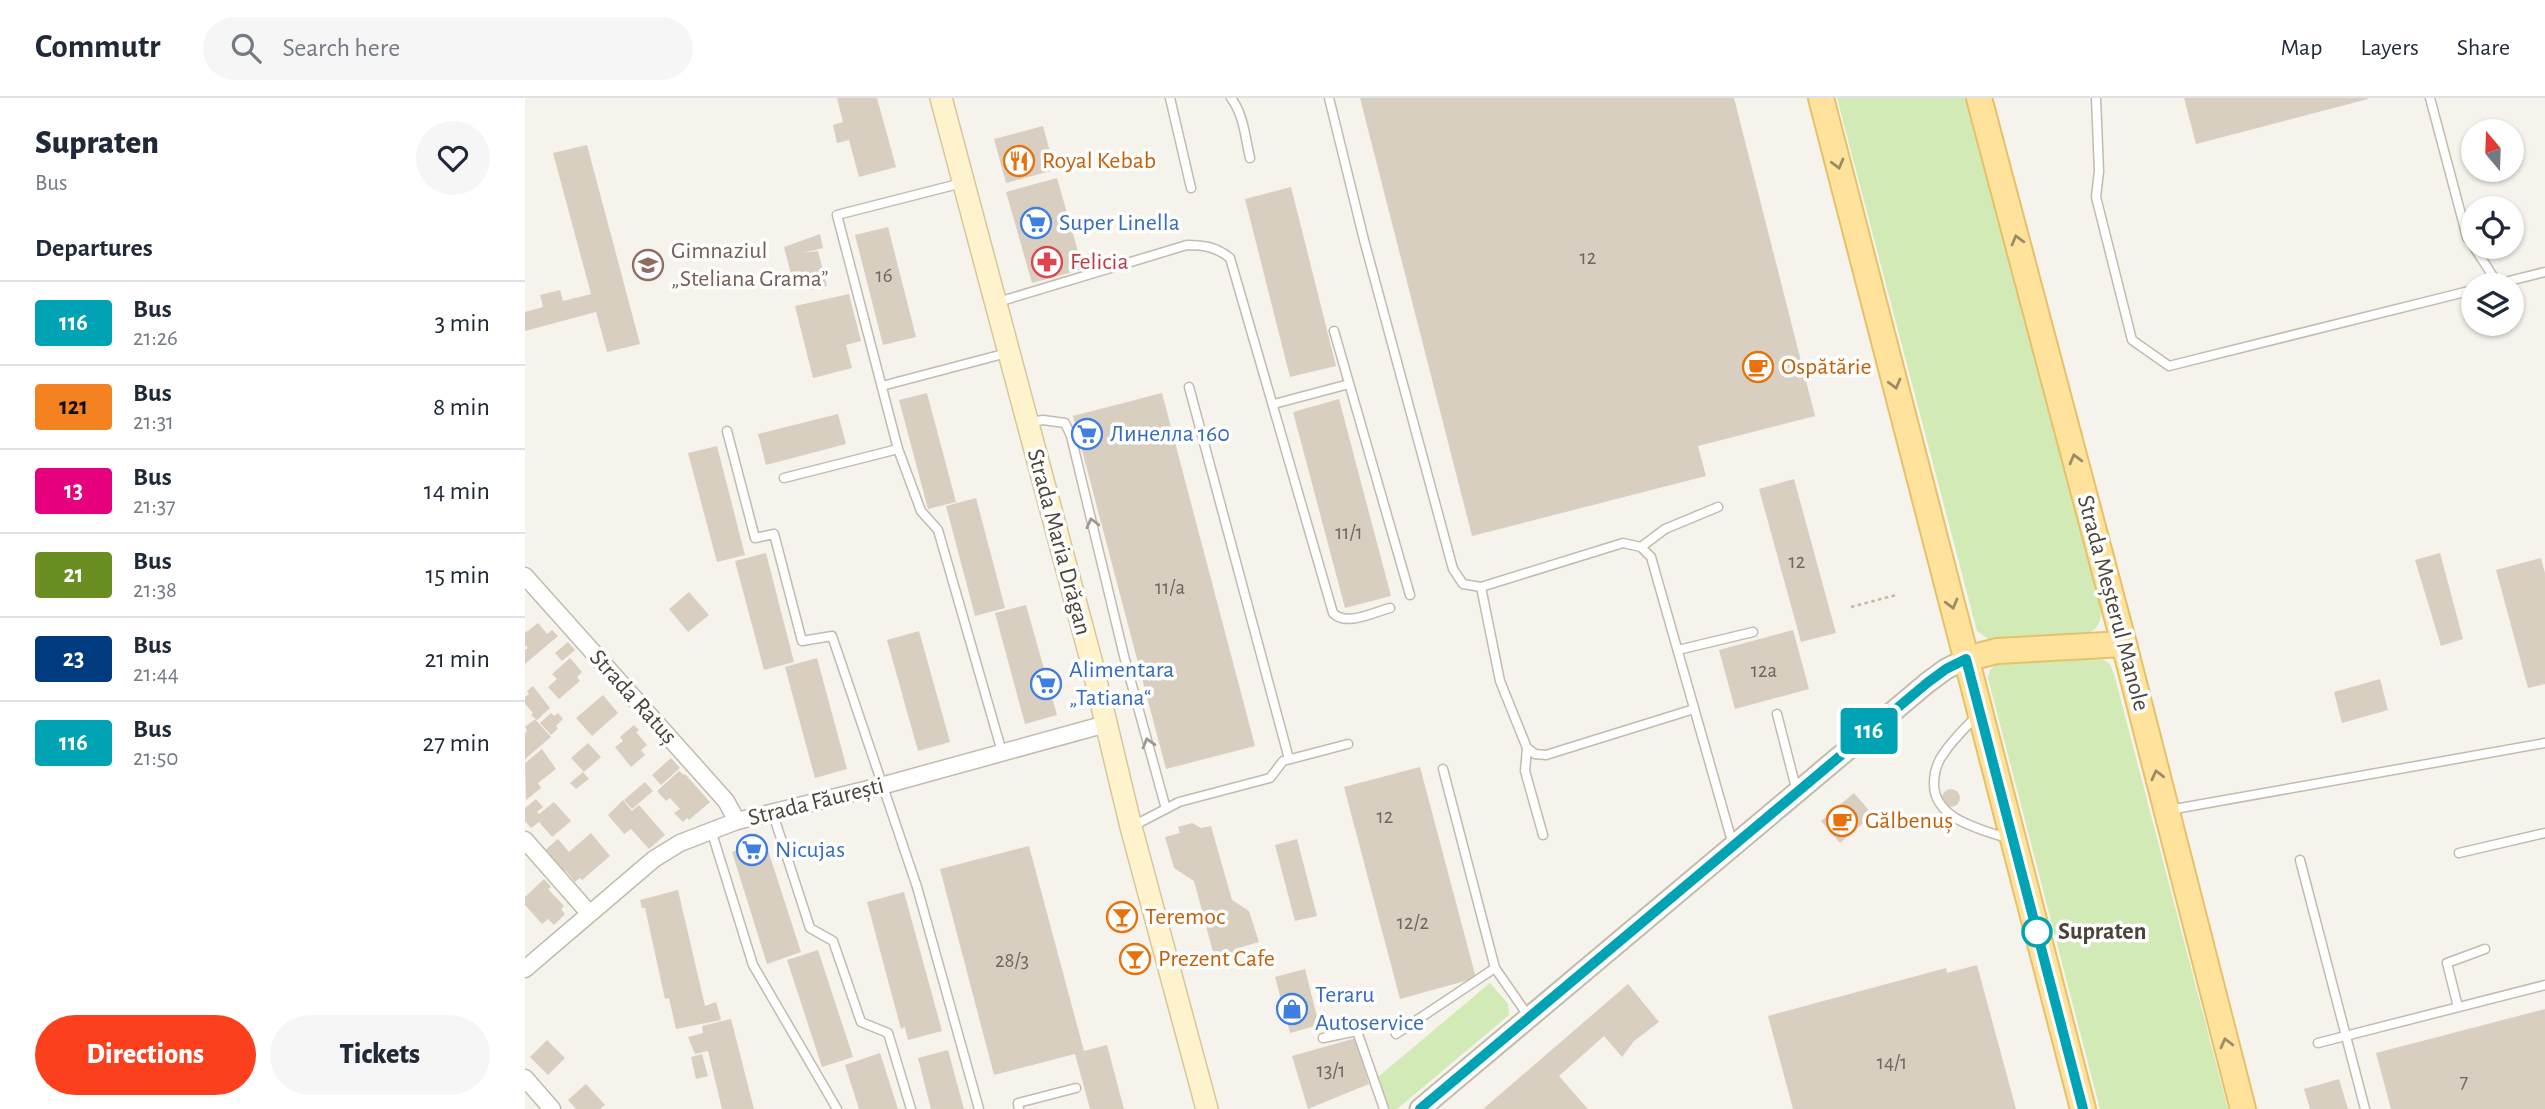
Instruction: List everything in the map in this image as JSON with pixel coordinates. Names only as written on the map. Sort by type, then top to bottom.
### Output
[{"type":"main road","name":"Strada Maria Drăgan","points":[[941,98],[1207,1109]]},
{"type":"main road","points":[[1821,98],[2083,1109]]},
{"type":"main road","name":"Strada Meșterul Manole","points":[[1979,98],[2124,644],[2243,1109]]},
{"type":"main road","points":[[1966,659],[1997,651],[2124,644]]},
{"type":"street","name":"Strada Ratuș","points":[[525,576],[726,801],[737,821]]},
{"type":"street","points":[[1420,1109],[1927,683],[1966,659]]},
{"type":"street","name":"Strada Făurești","points":[[525,969],[654,859],[680,843],[737,821],[881,786],[1107,724]]},
{"type":"street","points":[[525,840],[589,913]]},
{"type":"street","points":[[525,1078],[552,1109]]},
{"type":"lane","points":[[1170,98],[1191,188]]},
{"type":"lane","points":[[1231,98],[1241,117],[1250,158]]},
{"type":"lane","points":[[1329,98],[1364,240],[1453,569],[1463,584],[1481,587],[1623,543],[1641,547],[1651,557],[1733,845]]},
{"type":"lane","points":[[2096,98],[2099,171],[2096,197],[2132,340],[2169,366],[2461,293]]},
{"type":"lane","points":[[2431,98],[2461,214]]},
{"type":"lane","points":[[963,183],[837,215],[898,449],[921,511],[937,530],[1002,752]]},
{"type":"lane","points":[[995,302],[1187,245],[1204,245],[1219,249],[1230,258],[1333,613],[1346,620],[1390,608]]},
{"type":"lane","points":[[2524,277],[2545,272]]},
{"type":"lane","points":[[1334,331],[1410,595]]},
{"type":"lane","points":[[882,386],[1009,353]]},
{"type":"lane","points":[[1274,404],[1349,384]]},
{"type":"lane","points":[[1189,387],[1289,760]]},
{"type":"lane","points":[[1027,423],[1043,420],[1065,423],[1071,436],[1125,660],[1167,809]]},
{"type":"lane","points":[[727,430],[755,538],[774,534],[802,641],[832,636],[917,887],[979,1109]]},
{"type":"lane","points":[[784,478],[898,449]]},
{"type":"lane","points":[[1641,547],[1665,529],[1719,507]]},
{"type":"lane","points":[[1481,587],[1500,681],[1527,748],[1525,771],[1543,835]]},
{"type":"lane","points":[[1678,650],[1753,632]]},
{"type":"lane","points":[[1527,748],[1535,754],[1546,755],[1694,709]]},
{"type":"lane","points":[[1979,713],[1943,754],[1934,772],[1934,790],[1943,809],[1959,820],[2013,840]]},
{"type":"lane","points":[[1777,714],[1797,792]]},
{"type":"lane","points":[[2167,811],[2545,743]]},
{"type":"lane","points":[[1131,827],[1179,803],[1270,778],[1283,761],[1348,744]]},
{"type":"lane","points":[[1443,769],[1495,968],[1529,1017]]},
{"type":"lane","points":[[773,814],[810,928],[834,942],[861,1022],[888,1032],[911,1109]]},
{"type":"lane","points":[[711,830],[753,965],[837,1109]]},
{"type":"lane","points":[[2459,853],[2545,833]]},
{"type":"lane","points":[[2300,860],[2365,1109]]},
{"type":"lane","points":[[2458,1007],[2447,963],[2485,949]]},
{"type":"lane","points":[[1396,1034],[1495,968]]},
{"type":"lane","points":[[2318,1043],[2545,985]]},
{"type":"lane","points":[[1323,1038],[1357,1031],[1384,1109]]},
{"type":"lane","points":[[1019,1109],[1018,1103],[1076,1087]]},
{"type":"path","points":[[1851,607],[1896,595]]},
{"type":"green space","points":[[1837,98],[1966,98],[2101,609],[2098,625],[2085,634],[1995,640],[1988,639],[1977,631]]},
{"type":"green space","points":[[2097,656],[2110,664],[2114,674],[2228,1109],[2100,1109],[1988,678],[1990,670],[1997,663]]},
{"type":"green space","points":[[1490,983],[1508,1004],[1509,1015],[1397,1109],[1388,1109],[1378,1077]]},
{"type":"building","points":[[837,98],[877,98],[896,167],[859,177],[849,140],[837,143],[833,125],[843,122]]},
{"type":"building","points":[[1360,98],[1734,98],[1815,416],[1698,446],[1706,476],[1472,536]]},
{"type":"building","points":[[2184,98],[2368,98],[2368,99],[2196,144]]},
{"type":"building","points":[[1043,126],[1055,170],[1006,183],[994,139]]},
{"type":"building","points":[[587,145],[640,344],[607,352],[596,312],[525,331],[525,312],[543,307],[540,295],[560,290],[563,301],[591,294],[553,153]]},
{"type":"building","points":[[1057,178],[1083,269],[1032,283],[1006,192]]},
{"type":"building","points":[[1291,187],[1336,366],[1290,377],[1245,199]]},
{"type":"building","points":[[888,227],[916,337],[883,345],[855,235]]},
{"type":"building","points":[[820,234],[823,248],[803,253],[818,251],[827,286],[811,290],[807,274],[792,278],[784,247]]},
{"type":"building","points":[[849,294],[861,341],[846,345],[852,368],[813,378],[795,306]]},
{"type":"building","points":[[927,393],[956,502],[928,509],[899,400]]},
{"type":"building","points":[[1162,393],[1255,746],[1166,769],[1073,416]]},
{"type":"building","points":[[1339,399],[1391,596],[1345,608],[1293,412]]},
{"type":"building","points":[[838,414],[846,444],[766,465],[758,434]]},
{"type":"building","points":[[717,446],[745,555],[717,562],[688,453]]},
{"type":"building","points":[[1794,479],[1836,633],[1801,642],[1759,489]]},
{"type":"building","points":[[976,498],[1005,608],[975,616],[946,506]]},
{"type":"building","points":[[766,553],[794,662],[764,670],[735,561]]},
{"type":"building","points":[[2440,553],[2463,639],[2441,646],[2415,560]]},
{"type":"building","points":[[2541,558],[2545,573],[2545,684],[2528,688],[2496,570]]},
{"type":"building","points":[[689,592],[709,615],[688,632],[669,609]]},
{"type":"building","points":[[1026,605],[1057,715],[1025,724],[995,613]]},
{"type":"building","points":[[538,623],[547,634],[552,630],[558,636],[525,664],[525,650],[528,648],[525,645],[525,633]]},
{"type":"building","points":[[1793,630],[1809,689],[1735,709],[1719,650]]},
{"type":"building","points":[[919,631],[950,742],[918,751],[887,640]]},
{"type":"building","points":[[568,642],[575,650],[562,661],[555,653]]},
{"type":"building","points":[[570,658],[582,672],[577,677],[580,681],[559,699],[548,687],[557,679],[552,674]]},
{"type":"building","points":[[817,658],[847,769],[815,778],[785,667]]},
{"type":"building","points":[[2380,679],[2388,710],[2342,723],[2334,692]]},
{"type":"building","points":[[533,686],[550,708],[537,720],[525,704],[525,697],[529,694],[527,691]]},
{"type":"building","points":[[603,695],[618,713],[592,736],[576,718]]},
{"type":"building","points":[[551,713],[554,716],[558,713],[563,719],[551,735],[540,723]]},
{"type":"building","points":[[535,719],[551,737],[525,759],[525,727]]},
{"type":"building","points":[[634,725],[639,730],[636,732],[647,745],[641,750],[645,755],[631,767],[615,747],[623,741],[620,737]]},
{"type":"building","points":[[588,743],[601,757],[584,772],[571,758]]},
{"type":"building","points":[[542,749],[556,769],[538,783],[541,788],[526,800],[525,763]]},
{"type":"building","points":[[671,758],[680,768],[661,785],[652,775]]},
{"type":"building","points":[[1420,767],[1476,978],[1400,999],[1344,787]]},
{"type":"building","points":[[679,771],[685,774],[710,802],[683,822],[674,813],[680,809],[670,798],[666,801],[657,791]]},
{"type":"building","points":[[583,772],[589,779],[576,789],[570,783]]},
{"type":"building","points":[[645,782],[653,791],[632,809],[624,800]]},
{"type":"building","points":[[1947,789],[1955,789],[1960,798],[1958,805],[1947,807],[1942,802],[1942,794]]},
{"type":"building","points":[[1854,793],[1873,815],[1840,843],[1821,821]]},
{"type":"building","points":[[536,799],[543,807],[537,812],[539,814],[554,802],[571,821],[552,837],[539,822],[531,828],[525,821],[525,808]]},
{"type":"building","points":[[623,800],[632,811],[639,805],[665,835],[649,849],[631,829],[624,834],[608,815]]},
{"type":"building","points":[[1192,823],[1201,828],[1211,826],[1232,900],[1249,911],[1259,942],[1242,947],[1243,950],[1227,955],[1213,952],[1194,881],[1174,868],[1165,837],[1180,833],[1178,827]]},
{"type":"building","points":[[591,833],[610,856],[582,880],[580,878],[575,882],[566,871],[563,873],[546,849],[558,839],[569,852]]},
{"type":"building","points":[[1297,839],[1317,916],[1295,921],[1275,845]]},
{"type":"building","points":[[765,841],[801,952],[767,964],[732,852]]},
{"type":"building","points":[[1029,846],[1084,1051],[1107,1045],[1124,1109],[1090,1109],[1075,1054],[994,1075],[940,869]]},
{"type":"building","points":[[544,879],[551,887],[548,889],[564,906],[561,909],[565,914],[554,925],[548,919],[542,924],[525,905],[525,897]]},
{"type":"building","points":[[678,890],[705,1006],[716,1002],[721,1020],[676,1029],[669,998],[665,999],[645,908],[642,908],[640,900]]},
{"type":"building","points":[[904,892],[942,1031],[908,1040],[905,1027],[901,1029],[867,902]]},
{"type":"building","points":[[818,950],[853,1057],[822,1067],[787,960]]},
{"type":"building","points":[[1977,965],[2016,1109],[1793,1109],[1768,1016],[1946,968],[1947,973]]},
{"type":"building","points":[[1305,969],[1319,1025],[1290,1033],[1275,977]]},
{"type":"building","points":[[1628,984],[1659,1022],[1634,1041],[1622,1057],[1604,1036],[1559,1076],[1588,1109],[1483,1109]]},
{"type":"building","points":[[2545,1009],[2545,1109],[2391,1109],[2376,1053]]},
{"type":"building","points":[[731,1019],[754,1109],[722,1109],[708,1051],[695,1054],[688,1037],[703,1033],[702,1026]]},
{"type":"building","points":[[1356,1038],[1369,1084],[1308,1109],[1292,1056]]},
{"type":"building","points":[[547,1040],[565,1058],[548,1075],[530,1057]]},
{"type":"building","points":[[948,1050],[964,1109],[931,1109],[918,1058]]},
{"type":"building","points":[[880,1053],[898,1109],[859,1109],[845,1065]]},
{"type":"building","points":[[702,1054],[708,1076],[696,1079],[691,1057]]},
{"type":"building","points":[[2339,1079],[2348,1109],[2310,1109],[2304,1089]]},
{"type":"building","points":[[586,1084],[605,1105],[600,1109],[576,1109],[568,1100]]},
{"type":"bus line","name":"116","points":[[1420,1109],[1927,683],[1966,659],[2083,1109]]},
{"type":"place","name":"Royal Kebab","points":[[1019,161]]},
{"type":"place","name":"Super Linella","points":[[1036,223]]},
{"type":"place","name":"Felicia","points":[[1047,262]]},
{"type":"place","name":"Gimnaziul „Steliana Grama”","points":[[648,265]]},
{"type":"place","name":"Ospătărie","points":[[1758,367]]},
{"type":"place","name":"Линелла 160","points":[[1087,434]]},
{"type":"place","name":"Alimentara „Tatiana“","points":[[1046,684]]},
{"type":"place","name":"Gălbenuș","points":[[1842,821]]},
{"type":"place","name":"Nicujas","points":[[752,850]]},
{"type":"place","name":"Teremoc","points":[[1122,917]]},
{"type":"place","name":"Supraten","points":[[2037,932]]},
{"type":"place","name":"Prezent Cafe","points":[[1135,959]]},
{"type":"place","name":"Teraru Autoservice","points":[[1292,1009]]}]
